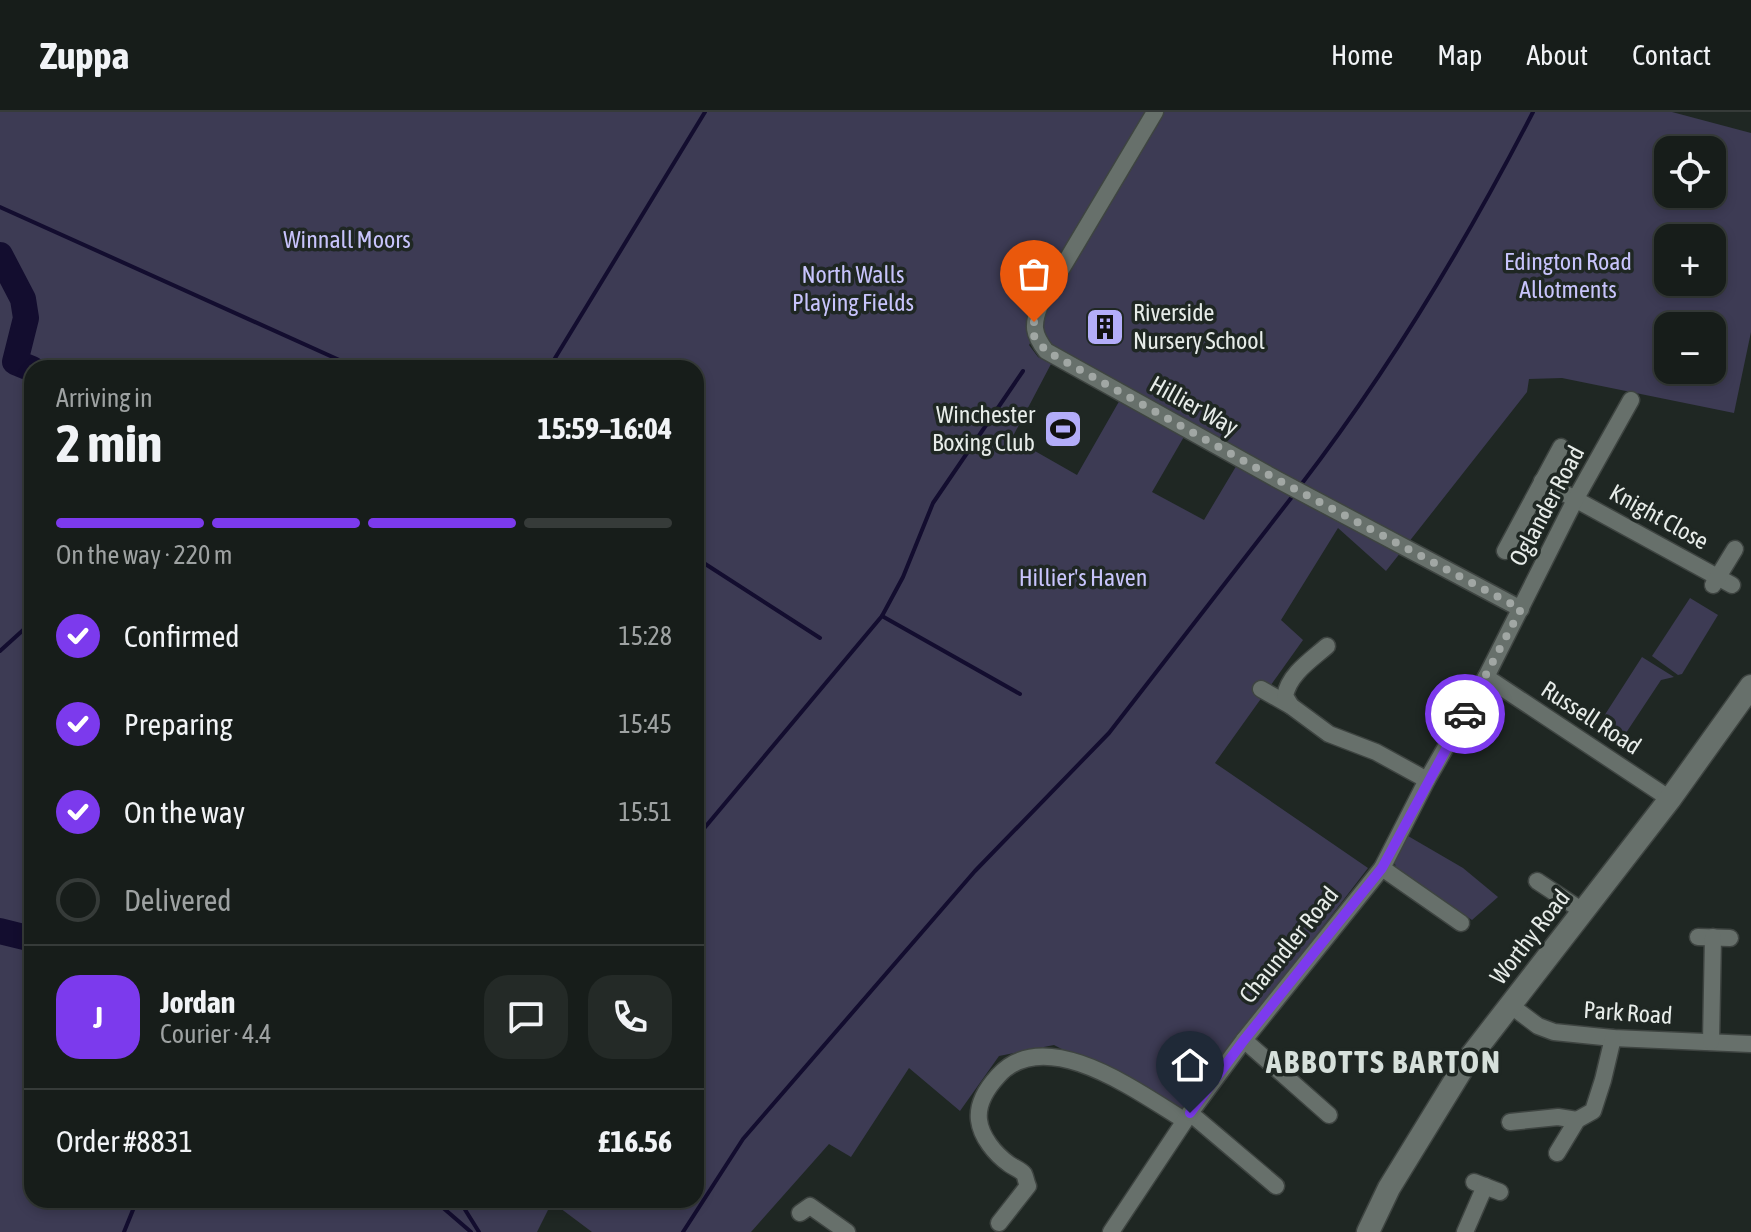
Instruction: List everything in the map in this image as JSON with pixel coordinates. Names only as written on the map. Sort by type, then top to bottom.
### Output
[{"type":"main road","name":"Worthy Road","points":[[1368,1232],[1411,1149],[1467,1061],[1670,799],[1751,686]]},
{"type":"street","name":"Hillier Way","points":[[1155,112],[1040,305],[1034,322],[1034,336],[1046,351],[1312,499],[1521,609]]},
{"type":"street","name":"Oglander Road","points":[[1486,677],[1576,498],[1631,400]]},
{"type":"street","points":[[1505,551],[1561,447]]},
{"type":"street","name":"Knight Close","points":[[1542,481],[1721,583],[1735,549]]},
{"type":"street","points":[[1291,706],[1285,696],[1287,687],[1294,676],[1327,646]]},
{"type":"street","name":"Chaundler Road","points":[[1111,1232],[1187,1116],[1382,868],[1427,780],[1486,677]]},
{"type":"street","name":"Russell Road","points":[[1486,677],[1670,799]]},
{"type":"street","points":[[1261,689],[1329,734],[1376,752],[1427,780]]},
{"type":"street","points":[[1382,868],[1461,923]]},
{"type":"street","points":[[1537,881],[1584,912]]},
{"type":"street","points":[[1711,1042],[1714,937]]},
{"type":"street","name":"Park Road","points":[[1510,1005],[1538,1026],[1554,1032],[1613,1038],[1751,1044]]},
{"type":"street","points":[[1557,1153],[1577,1120],[1593,1111],[1613,1038]]},
{"type":"street","points":[[1244,1040],[1329,1115]]},
{"type":"street","points":[[999,1223],[1028,1186],[1024,1174],[998,1156],[983,1133],[978,1117],[984,1092],[1008,1064],[1025,1058],[1054,1056],[1078,1062],[1187,1116],[1276,1186]]},
{"type":"street","points":[[1510,1122],[1558,1117],[1577,1120]]},
{"type":"street","points":[[1465,1232],[1486,1187]]},
{"type":"street","points":[[800,1213],[810,1206],[847,1232]]},
{"type":"green space","points":[[0,112],[1672,112],[1751,133],[1751,332],[1734,413],[1562,378],[1529,379],[1527,392],[1386,571],[1338,528],[1281,620],[1303,640],[1215,763],[1368,868],[1181,1111],[1054,1045],[999,1056],[960,1111],[909,1068],[851,1157],[829,1144],[751,1232],[592,1232],[560,1208],[704,1208],[704,360],[24,360],[24,1208],[549,1208],[537,1232],[0,1232]],"holes":[[[1034,337],[1278,481],[1270,486],[1238,463],[1204,520],[1152,492],[1185,435],[1121,398],[1077,475],[1012,438],[1051,364],[1038,357],[1029,345]]]},
{"type":"green space","points":[[1690,598],[1718,615],[1682,674],[1678,675],[1652,656]]},
{"type":"green space","points":[[1642,657],[1674,677],[1661,680],[1618,745],[1597,727]]},
{"type":"green space","points":[[1408,836],[1463,868],[1498,897],[1472,920],[1396,870],[1394,857]]},
{"type":"waterway","points":[[554,360],[705,112]]},
{"type":"waterway","points":[[1300,486],[1396,351],[1481,209],[1533,112]]},
{"type":"waterway","points":[[0,207],[339,360]]},
{"type":"waterway","points":[[0,255],[23,299],[26,318],[15,362],[24,366]]},
{"type":"waterway","points":[[704,828],[882,616],[903,577],[933,503],[1023,371]]},
{"type":"waterway","points":[[704,1199],[743,1139],[975,871],[1109,733],[1295,493]]},
{"type":"waterway","points":[[704,563],[820,638]]},
{"type":"waterway","points":[[882,616],[1020,694]]},
{"type":"waterway","points":[[0,651],[24,629]]},
{"type":"waterway","points":[[0,931],[24,937]]},
{"type":"waterway","points":[[124,1232],[134,1208]]},
{"type":"waterway","points":[[443,1208],[471,1232]]},
{"type":"waterway","points":[[464,1208],[479,1232]]},
{"type":"waterway","points":[[683,1232],[698,1208]]},
{"type":"way so far","points":[[1034,322],[1034,336],[1046,351],[1278,480],[1521,609],[1465,714]]},
{"type":"place","name":"Riverside Nursery School","points":[[1105,327]]},
{"type":"place","name":"Winchester Boxing Club","points":[[1063,429]]},
{"type":"district","name":"ABBOTTS BARTON","points":[[1384,1062]]},
{"type":"route","points":[[1190,1113],[1244,1040],[1382,868],[1465,714]]},
{"type":"park label","name":"Winnall Moors","points":[[347,240]]},
{"type":"park label","name":"Edington Road Allotments","points":[[1568,276]]},
{"type":"park label","name":"North Walls Playing Fields","points":[[853,289]]},
{"type":"park label","name":"Hillier's Haven","points":[[1083,578]]}]
